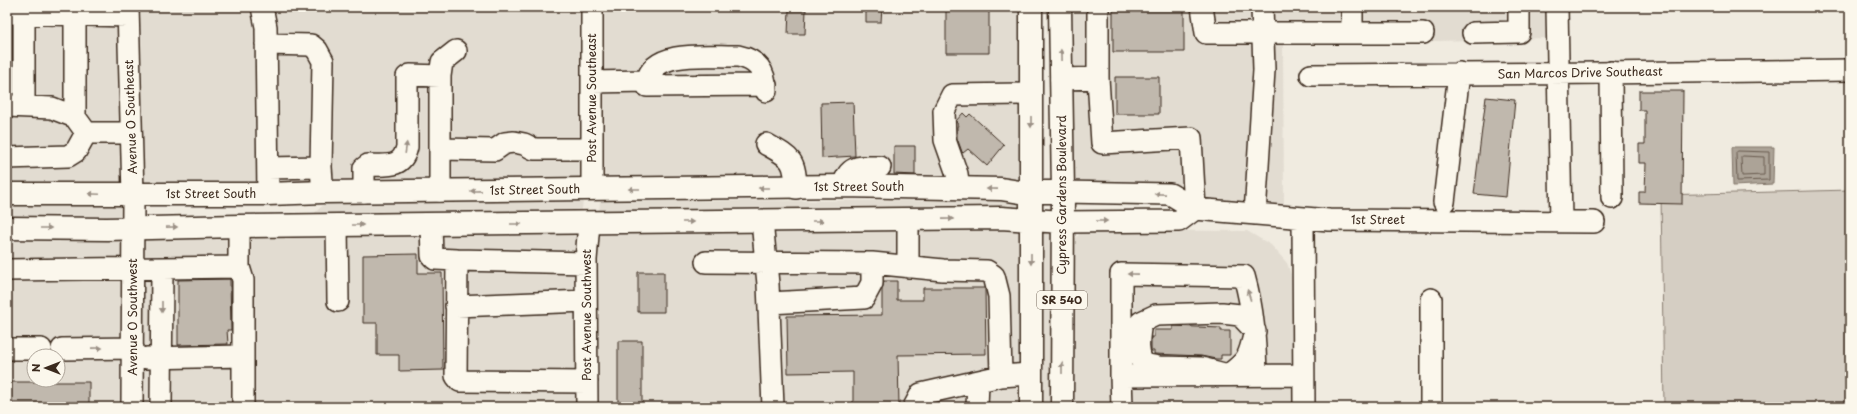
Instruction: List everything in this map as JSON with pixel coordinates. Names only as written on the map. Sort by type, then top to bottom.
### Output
[{"type":"main road","name":"SR 540","points":[[1030,407],[1031,7]]},
{"type":"main road","name":"Cypress Gardens Boulevard","points":[[1060,7],[1063,192],[1062,407]]},
{"type":"main road","name":"1st Street South","points":[[7,194],[268,194],[322,192],[796,188],[842,186],[1063,192]]},
{"type":"main road","points":[[239,226],[261,218],[306,210],[315,203],[322,192]]},
{"type":"main road","points":[[7,228],[107,229],[133,227],[1001,218],[1062,222]]},
{"type":"street","points":[[262,7],[266,27],[268,194]]},
{"type":"street","name":"Post Avenue Southeast","points":[[592,7],[592,189]]},
{"type":"street","points":[[1062,222],[1180,221],[1195,209],[1191,138],[1102,142],[1098,78],[1098,7]]},
{"type":"street","points":[[1202,7],[1206,33],[1423,33]]},
{"type":"street","points":[[1255,214],[1264,70],[1262,7]]},
{"type":"street","points":[[1352,7],[1352,33]]},
{"type":"street","points":[[1473,33],[1519,32],[1518,7]]},
{"type":"street","points":[[1557,7],[1558,74],[1566,222],[1594,222]]},
{"type":"street","points":[[128,11],[75,15],[16,13],[15,106],[52,108],[81,125],[131,133]]},
{"type":"street","name":"Avenue O Southeast","points":[[128,11],[133,227]]},
{"type":"street","points":[[7,158],[68,156],[76,151],[81,125],[75,15]]},
{"type":"street","points":[[266,44],[311,44],[317,50],[323,61],[322,192]]},
{"type":"street","points":[[440,191],[440,76],[442,62],[456,51]]},
{"type":"street","points":[[592,82],[648,79],[764,80],[747,58],[738,56],[674,57],[660,63],[648,79]]},
{"type":"street","name":"San Marcos Drive Southeast","points":[[1311,75],[1459,73],[1523,75],[1611,72],[1850,70]]},
{"type":"street","points":[[1611,72],[1612,198]]},
{"type":"street","points":[[1444,202],[1459,73]]},
{"type":"street","points":[[364,192],[364,168],[368,165],[399,163],[405,156],[408,147],[407,77],[410,75],[440,76]]},
{"type":"street","points":[[1061,79],[1098,78]]},
{"type":"street","points":[[959,188],[957,174],[945,140],[944,111],[952,95],[1031,94]]},
{"type":"street","points":[[440,148],[495,150],[505,143],[514,142],[524,144],[534,149],[592,149]]},
{"type":"street","points":[[766,144],[784,154],[793,164],[796,175],[796,188]]},
{"type":"street","points":[[268,168],[322,167]]},
{"type":"street","points":[[842,186],[847,174],[855,168],[880,167]]},
{"type":"street","name":"1st Street","points":[[1063,192],[1170,194],[1195,209],[1303,219],[1566,222]]},
{"type":"street","points":[[1303,219],[1304,407]]},
{"type":"street","points":[[908,220],[908,267]]},
{"type":"street","points":[[762,221],[769,303],[773,407]]},
{"type":"street","name":"Post Avenue Southwest","points":[[587,407],[586,264],[589,223]]},
{"type":"street","points":[[337,225],[338,301]]},
{"type":"street","points":[[431,225],[432,256],[435,259],[586,264]]},
{"type":"street","points":[[239,226],[239,267],[243,280],[243,407]]},
{"type":"street","name":"Avenue O Southwest","points":[[132,407],[133,227]]},
{"type":"street","points":[[456,260],[456,376],[460,381],[587,382]]},
{"type":"street","points":[[706,262],[872,263],[908,267],[987,271],[994,276],[999,296],[1001,376]]},
{"type":"street","points":[[769,303],[864,298],[872,283],[872,263]]},
{"type":"street","points":[[7,270],[239,267]]},
{"type":"street","points":[[161,407],[162,268]]},
{"type":"street","points":[[1122,407],[1121,274],[1244,276],[1251,302],[1255,331],[1256,375]]},
{"type":"street","points":[[1431,298],[1431,407]]},
{"type":"street","points":[[456,306],[586,301]]},
{"type":"street","points":[[1228,375],[1201,368],[1159,367],[1142,364],[1138,355],[1138,337],[1142,322],[1156,315],[1222,313],[1240,315],[1255,331]]},
{"type":"street","points":[[1228,375],[1243,364],[1249,356],[1255,331]]},
{"type":"street","points":[[7,349],[26,349]]},
{"type":"street","points":[[66,349],[133,353],[162,357],[243,356]]},
{"type":"street","points":[[914,407],[921,394],[1001,376],[1031,374]]},
{"type":"street","points":[[1121,376],[1303,375]]},
{"type":"street","points":[[977,407],[978,382]]},
{"type":"shaded area","points":[[7,7],[119,7],[124,186],[7,186]]},
{"type":"shaded area","points":[[137,7],[583,7],[584,186],[142,187]]},
{"type":"shaded area","points":[[601,7],[1022,7],[1022,184],[601,185]]},
{"type":"shaded area","points":[[1069,7],[1548,7],[1549,38],[1283,45],[1284,205],[1286,210],[1072,184]]},
{"type":"shaded area","points":[[1850,190],[1850,407],[1664,407],[1661,195]]},
{"type":"shaded area","points":[[1022,200],[1022,212],[599,215],[600,201]]},
{"type":"shaded area","points":[[583,201],[581,215],[312,215],[327,202]]},
{"type":"shaded area","points":[[7,202],[125,202],[125,220],[7,221]]},
{"type":"shaded area","points":[[1022,228],[1022,407],[596,407],[595,260],[597,231]]},
{"type":"shaded area","points":[[1039,229],[1053,229],[1054,407],[1039,407]]},
{"type":"shaded area","points":[[1084,230],[1247,231],[1271,245],[1287,263],[1295,286],[1296,407],[1070,407],[1071,242]]},
{"type":"shaded area","points":[[579,231],[578,407],[141,407],[142,235]]},
{"type":"shaded area","points":[[7,236],[125,236],[124,407],[7,407]]},
{"type":"water","points":[[1732,147],[1774,147],[1773,184],[1733,186]]},
{"type":"building","points":[[866,7],[882,7],[881,22],[866,22]]},
{"type":"building","points":[[946,7],[989,7],[989,53],[946,53]]},
{"type":"building","points":[[1113,7],[1184,7],[1184,52],[1113,52]]},
{"type":"building","points":[[789,10],[806,10],[805,34],[788,34]]},
{"type":"building","points":[[1115,77],[1159,77],[1159,114],[1115,114]]},
{"type":"building","points":[[1639,91],[1683,91],[1682,204],[1639,203],[1639,192],[1645,192],[1646,163],[1639,163],[1639,144],[1645,144],[1645,110],[1639,110]]},
{"type":"building","points":[[1486,97],[1515,100],[1506,197],[1474,194]]},
{"type":"building","points":[[853,102],[855,156],[822,158],[821,103]]},
{"type":"building","points":[[963,113],[967,117],[970,114],[1004,145],[987,166],[968,149],[963,153],[962,152],[957,138],[958,125],[956,121]]},
{"type":"building","points":[[894,146],[915,146],[915,175],[894,174]]},
{"type":"building","points":[[418,254],[418,273],[442,273],[443,370],[399,371],[399,355],[377,355],[377,323],[363,323],[363,255]]},
{"type":"building","points":[[638,272],[664,272],[664,312],[638,312]]},
{"type":"building","points":[[230,279],[231,330],[227,330],[228,344],[178,345],[178,280]]},
{"type":"building","points":[[884,281],[897,281],[897,300],[923,300],[923,288],[985,288],[986,354],[898,355],[899,407],[853,407],[853,372],[788,373],[787,316],[882,315],[882,290]]},
{"type":"building","points":[[1173,326],[1221,328],[1221,331],[1230,331],[1230,355],[1221,355],[1221,359],[1216,359],[1201,356],[1154,354],[1154,351],[1151,351],[1151,337],[1154,337],[1154,330],[1173,330]]},
{"type":"building","points":[[618,341],[642,341],[642,407],[618,407]]},
{"type":"building","points":[[7,382],[26,382],[26,388],[66,388],[66,382],[89,382],[89,407],[7,407]]}]
